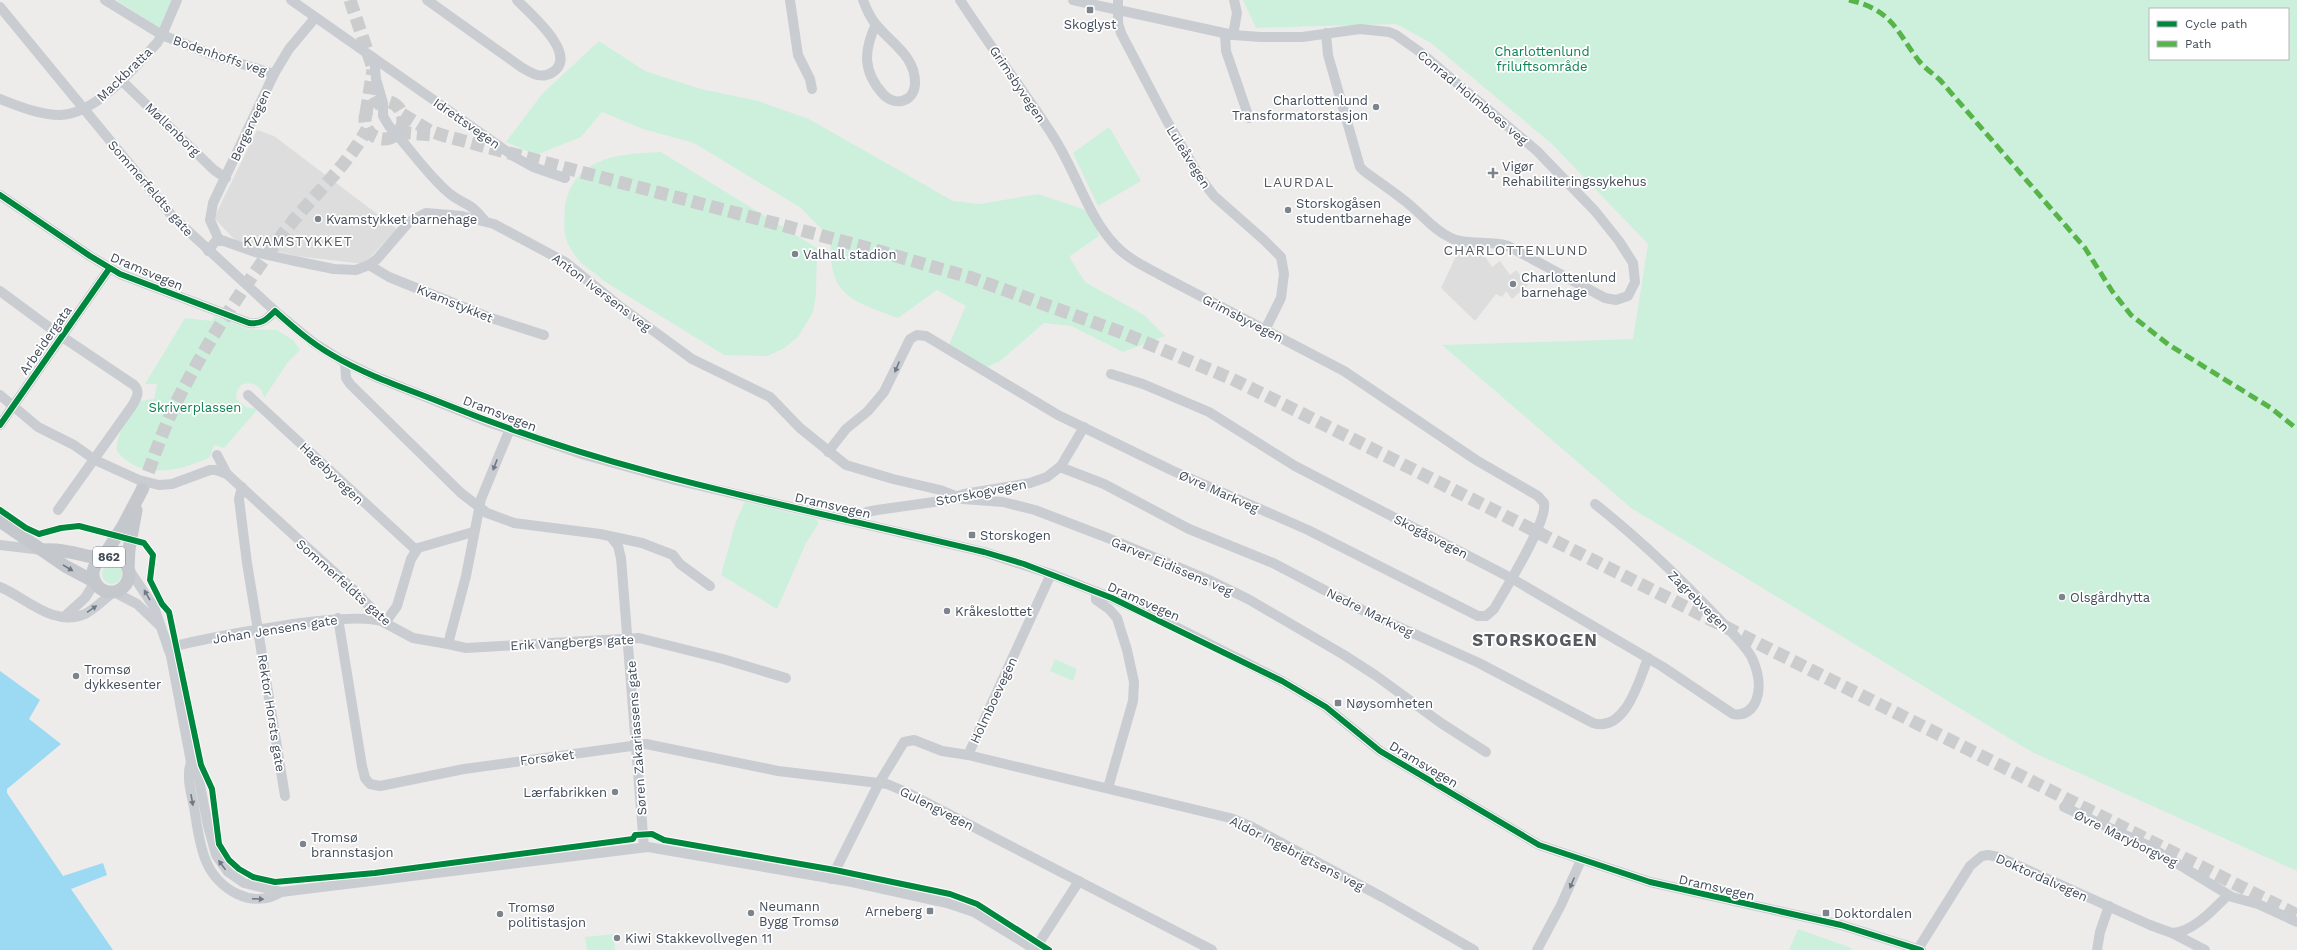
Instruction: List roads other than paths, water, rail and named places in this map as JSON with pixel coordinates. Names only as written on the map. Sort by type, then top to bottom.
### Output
[{"type":"main road","name":"862","points":[[102,559],[141,493],[132,532],[128,568]]},
{"type":"main road","name":"862","points":[[0,521],[44,550],[65,566],[95,582],[103,591],[114,592],[121,590],[127,583],[130,574],[128,568],[119,558],[110,556],[102,559],[96,564],[94,571],[95,582]]},
{"type":"main road","name":"862","points":[[44,550],[58,550],[102,559]]},
{"type":"street","name":"Bodenhoffs veg","points":[[105,0],[162,35],[210,54],[274,74]]},
{"type":"street","name":"Mackbratta","points":[[0,99],[45,113],[59,115],[84,109],[99,100],[148,53],[162,35],[177,0]]},
{"type":"street","name":"Idrettsvegen","points":[[291,0],[515,157],[533,167],[565,178]]},
{"type":"street","points":[[426,0],[521,67],[531,73],[542,76],[557,68],[560,61],[560,50],[552,38],[517,0]]},
{"type":"street","points":[[790,0],[798,55],[810,79],[812,89]]},
{"type":"street","points":[[863,0],[876,24],[904,53],[911,64],[914,88],[913,93],[906,100],[897,102],[884,95],[868,71],[866,51],[868,41],[876,24]]},
{"type":"street","name":"Grimsbyvegen","points":[[960,0],[1053,135],[1072,167],[1096,219],[1116,246],[1149,269],[1344,371],[1476,460],[1530,490],[1541,498],[1545,508],[1543,516],[1532,541],[1511,578]]},
{"type":"street","name":"Conrad Holmboes veg","points":[[1073,0],[1118,4],[1229,34],[1276,38],[1360,29],[1389,32],[1407,41],[1537,151],[1595,211],[1630,256],[1635,273],[1634,288],[1628,296],[1621,299],[1605,298],[1516,249],[1494,242],[1461,241],[1452,239],[1437,230],[1411,206],[1360,167],[1328,55],[1326,33]]},
{"type":"street","points":[[1234,0],[1237,13],[1229,34],[1226,51],[1249,118]]},
{"type":"street","name":"Luleåvegen","points":[[1118,4],[1118,23],[1121,33],[1152,94],[1197,173],[1214,196],[1281,257],[1284,274],[1281,298],[1265,330]]},
{"type":"street","name":"Sommerfeldts gate","points":[[0,7],[173,217],[275,312],[323,349]]},
{"type":"street","name":"Bergervegen","points":[[219,240],[211,224],[209,216],[274,74],[289,49],[315,18]]},
{"type":"street","points":[[374,58],[376,79],[383,103],[383,116],[390,126],[445,188],[458,199],[471,205],[484,220]]},
{"type":"street","name":"Møllenborg","points":[[121,80],[214,170],[226,178]]},
{"type":"street","name":"Dramsvegen","points":[[0,194],[109,269],[249,323],[259,323],[268,319],[275,312]]},
{"type":"street","name":"Anton Iversens veg","points":[[369,265],[409,222],[426,213],[446,213],[484,220],[504,228],[565,262],[618,305],[692,359],[770,397],[828,452]]},
{"type":"street","points":[[208,251],[219,240],[254,252],[334,269],[356,270],[369,265]]},
{"type":"street","name":"Kvamstykket","points":[[369,265],[389,277],[488,317],[544,335]]},
{"type":"street","name":"Arbeidergata","points":[[0,425],[109,269]]},
{"type":"street","points":[[0,290],[61,336],[134,385],[141,392],[95,460],[58,510]]},
{"type":"street","name":"Øvre Markveg","points":[[828,452],[846,429],[879,398],[890,380],[911,337],[917,335],[929,337],[1046,408],[1171,470],[1308,530],[1478,616],[1486,616],[1494,609],[1511,578]]},
{"type":"street","name":"Dramsvegen","points":[[323,349],[345,362],[395,384],[510,430],[558,447],[641,471],[984,552],[1051,574],[1172,625],[1282,681],[1326,707],[1369,743],[1416,773],[1528,839],[1581,860],[1650,882],[1841,925],[1920,949]]},
{"type":"street","points":[[345,362],[346,378],[350,384],[460,493],[487,513],[514,523],[586,531],[642,543],[673,555],[680,564],[710,586]]},
{"type":"street","name":"Skogåsvegen","points":[[1111,374],[1143,384],[1209,412],[1295,466],[1511,578],[1648,658],[1726,710],[1733,714],[1741,715]]},
{"type":"street","points":[[0,394],[14,404],[33,424],[74,445],[95,460],[139,480],[159,485],[172,484],[210,470],[216,470],[227,474]]},
{"type":"street","name":"Hagebyvegen","points":[[248,395],[416,550]]},
{"type":"street","name":"Storskogvegen","points":[[856,521],[867,512],[941,501],[1047,477],[1060,467],[1084,427]]},
{"type":"street","points":[[448,644],[466,576],[473,532],[479,507],[510,430]]},
{"type":"street","name":"Garver Eidissens veg","points":[[828,452],[855,469],[940,490],[956,497],[970,500],[1003,502],[1040,512],[1108,538],[1229,590],[1365,669],[1441,723],[1486,752]]},
{"type":"street","name":"Sommerfeldts gate","points":[[217,455],[227,474],[357,593],[385,623],[413,638],[448,644]]},
{"type":"street","name":"Nedre Markveg","points":[[1060,467],[1104,484],[1189,528],[1273,563],[1368,613],[1486,666],[1593,723],[1605,725],[1616,719],[1632,695],[1648,658]]},
{"type":"street","name":"Rektor Horsts gate","points":[[242,487],[239,499],[246,563],[285,796]]},
{"type":"street","name":"Zagrebvegen","points":[[1595,504],[1627,531],[1689,590],[1746,649],[1757,670],[1759,686],[1753,705],[1741,715]]},
{"type":"street","points":[[385,623],[397,606],[410,563],[416,550],[429,543],[473,532]]},
{"type":"street","name":"Søren Zakariassens gate","points":[[611,537],[618,546],[621,558],[644,847]]},
{"type":"street","points":[[0,545],[44,550]]},
{"type":"street","points":[[128,568],[154,607],[168,648],[191,762],[188,777],[199,836],[206,862],[215,876],[232,891],[252,899],[265,899],[281,892],[644,847],[679,851],[831,879],[947,903],[985,918],[1036,950],[1079,881]]},
{"type":"street","name":"Holmboevegen","points":[[831,879],[879,783],[899,748],[907,740],[914,740],[942,751],[968,755],[1051,574]]},
{"type":"street","points":[[65,616],[85,598],[95,582]]},
{"type":"street","points":[[0,587],[35,608],[65,616],[84,614],[114,592],[137,604],[159,625]]},
{"type":"street","points":[[1096,592],[1096,600],[1109,609],[1117,618],[1127,650],[1134,682],[1133,701],[1108,788]]},
{"type":"street","name":"Johan Jensens gate","points":[[168,648],[338,618],[372,619],[385,623]]},
{"type":"street","name":"Forsøket","points":[[338,618],[362,766],[370,784],[380,786],[458,770],[636,746]]},
{"type":"street","name":"Erik Vangbergs gate","points":[[448,644],[466,648],[628,638],[643,639],[786,678]]},
{"type":"street","name":"Gulengvegen","points":[[636,746],[658,745],[771,770],[893,786],[1212,950]]},
{"type":"street","name":"Aldor Ingebrigtsens veg","points":[[968,755],[1217,814],[1250,826],[1384,898],[1474,950]]},
{"type":"street","name":"Øvre Maryborgveg","points":[[2064,807],[2147,845],[2228,895],[2272,909],[2297,922]]},
{"type":"street","name":"Doktordalvegen","points":[[1920,949],[1970,866],[1976,860],[1988,855],[2016,863],[2150,925],[2172,933],[2205,950]]},
{"type":"street","points":[[1537,950],[1561,905],[1581,860]]},
{"type":"street","points":[[2172,933],[2184,931],[2215,908],[2228,895]]},
{"type":"street","points":[[2097,950],[2100,932],[2109,906]]},
{"type":"water","points":[[0,671],[40,700],[29,719],[61,744],[7,789],[7,793],[63,876],[103,863],[107,875],[71,889],[113,950],[0,950]]},
{"type":"tunnel","points":[[350,0],[372,65]]},
{"type":"tunnel","points":[[366,113],[373,70]]},
{"type":"tunnel","points":[[384,101],[394,104],[400,110],[403,120],[400,130],[394,136],[384,139],[374,136],[368,130],[365,120],[368,110],[374,104],[384,101]]},
{"type":"tunnel","points":[[402,114],[430,131],[445,136],[872,249],[972,278],[1123,333],[1232,379],[2297,915]]},
{"type":"tunnel","points":[[142,490],[158,444],[178,399],[213,336],[253,275],[282,235],[349,157],[367,129]]},
{"type":"tunnel","points":[[398,132],[431,135]]},
{"type":"place","name":"Skoglyst","points":[[1090,10]]},
{"type":"place","name":"Charlottenlund Transformatorstasjon","points":[[1376,107]]},
{"type":"place","name":"Vigør Rehabiliteringssykehus","points":[[1493,173]]},
{"type":"place","name":"Storskogåsen studentbarnehage","points":[[1288,210]]},
{"type":"place","name":"Kvamstykket barnehage","points":[[318,219]]},
{"type":"place","name":"Valhall stadion","points":[[795,254]]},
{"type":"place","name":"Charlottenlund barnehage","points":[[1513,284]]},
{"type":"place","name":"Storskogen","points":[[972,535]]},
{"type":"place","name":"Olsgårdhytta","points":[[2062,597]]},
{"type":"place","name":"Kråkeslottet","points":[[947,611]]},
{"type":"place","name":"Tromsø dykkesenter","points":[[76,676]]},
{"type":"place","name":"Nøysomheten","points":[[1338,703]]},
{"type":"place","name":"Lærfabrikken","points":[[615,792]]},
{"type":"place","name":"Tromsø brannstasjon","points":[[303,844]]},
{"type":"place","name":"Arneberg","points":[[930,911]]},
{"type":"place","name":"Neumann Bygg Tromsø","points":[[751,913]]},
{"type":"place","name":"Doktordalen","points":[[1826,913]]},
{"type":"place","name":"Tromsø politistasjon","points":[[500,914]]},
{"type":"place","name":"Kiwi Stakkevollvegen 11","points":[[617,938]]},
{"type":"district","name":"LAURDAL","points":[[1299,182]]},
{"type":"district","name":"KVAMSTYKKET","points":[[298,241]]},
{"type":"district","name":"CHARLOTTENLUND","points":[[1516,250]]},
{"type":"district","name":"STORSKOGEN","points":[[1535,640]]},
{"type":"park label","name":"Charlottenlund friluftsområde","points":[[1542,58]]},
{"type":"park label","name":"Skriverplassen","points":[[195,407]]}]
